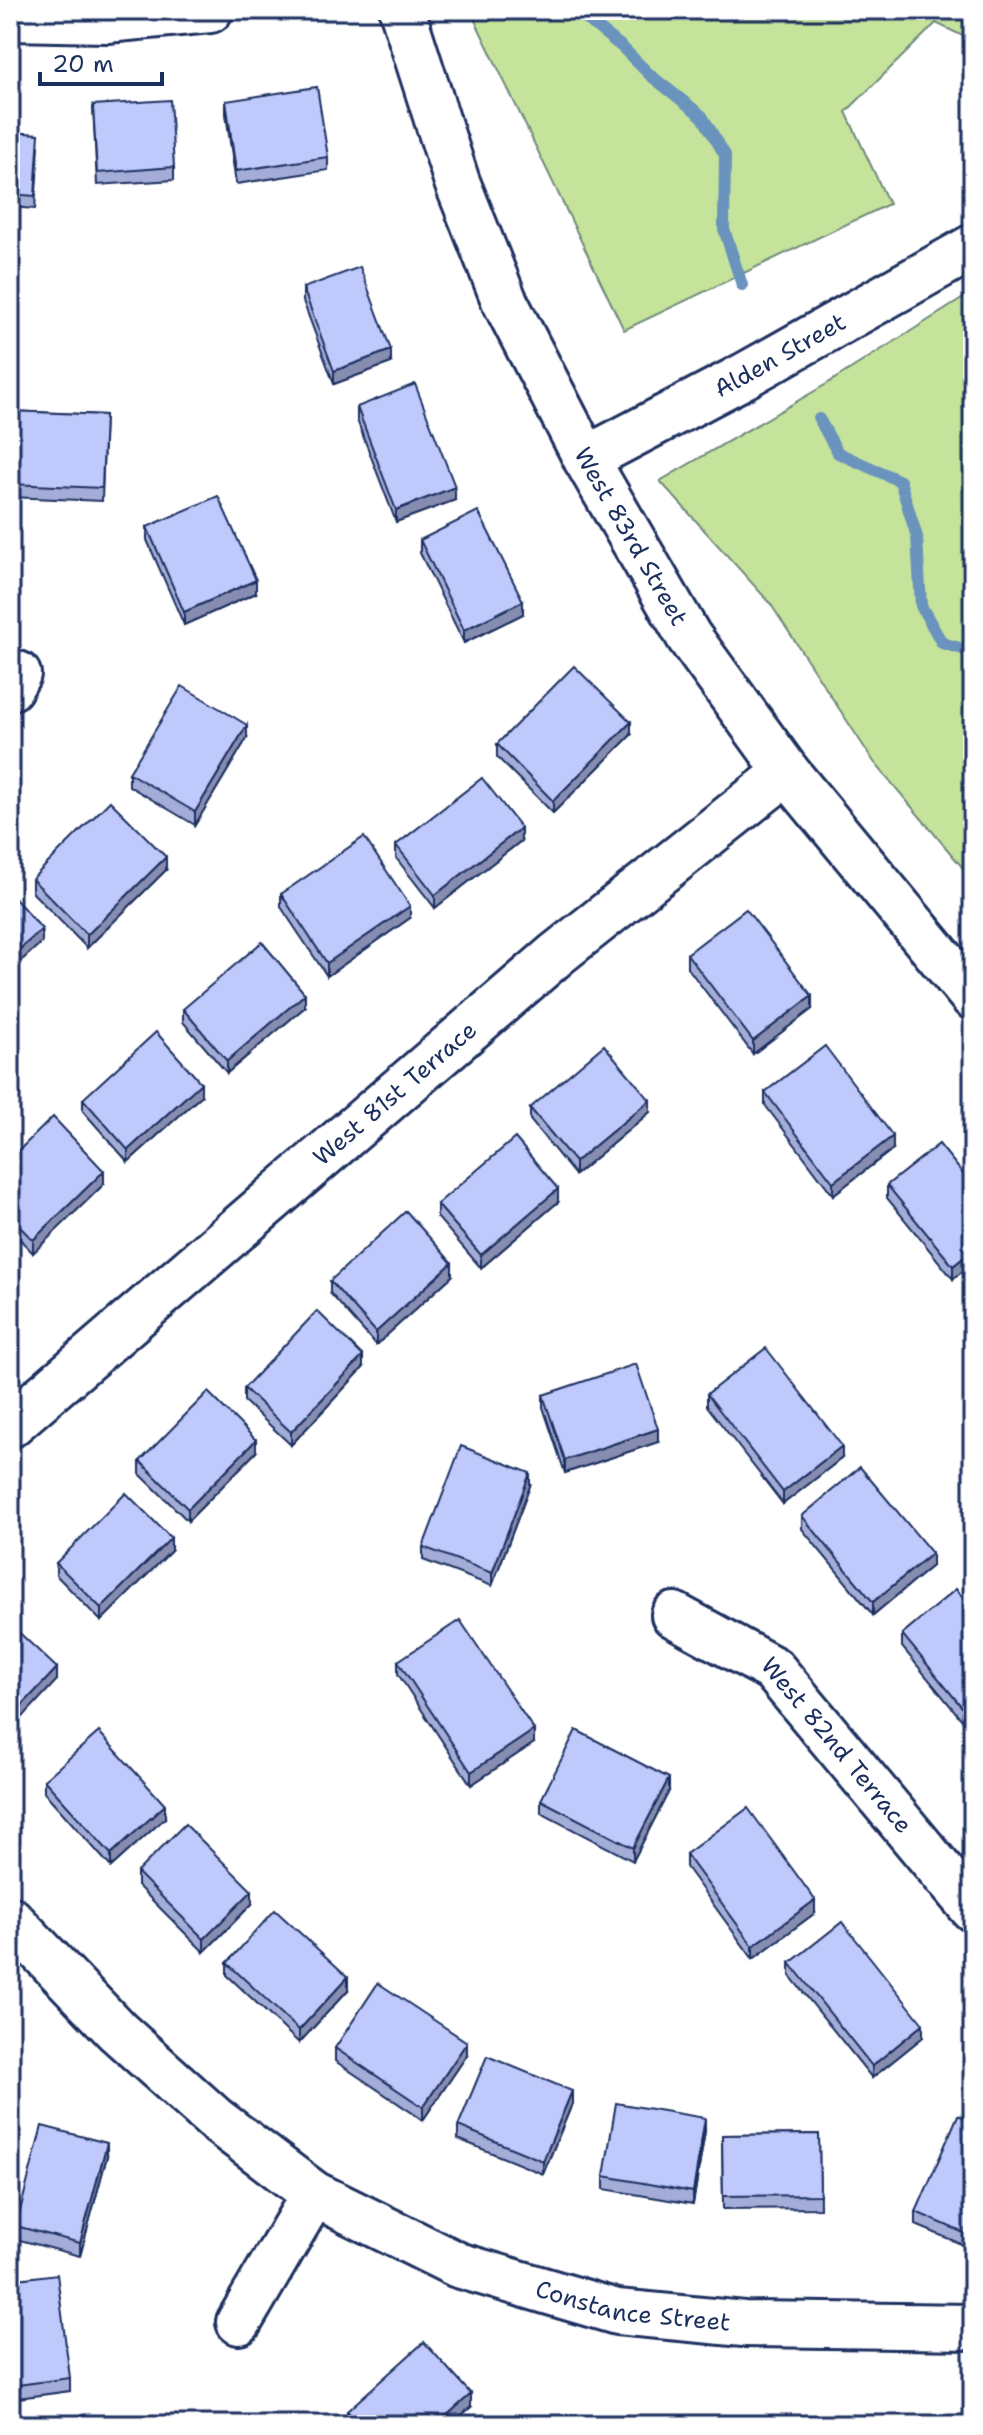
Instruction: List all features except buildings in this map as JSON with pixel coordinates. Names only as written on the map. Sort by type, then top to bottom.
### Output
[{"type":"street","points":[[10,18],[107,20],[210,10]]},
{"type":"street","name":"West 83rd Street","points":[[402,10],[457,182],[504,300],[586,459],[689,637],[787,772],[973,997]]},
{"type":"street","name":"Alden Street","points":[[586,459],[744,376],[973,247]]},
{"type":"street","name":"West 81st Terrace","points":[[10,1425],[557,954],[787,772]]},
{"type":"street","name":"West 82nd Terrace","points":[[674,1615],[773,1669],[973,1909]]},
{"type":"street","name":"Constance Street","points":[[10,1919],[117,2031],[216,2120],[314,2194],[458,2265],[617,2312],[744,2324],[973,2327]]},
{"type":"street","points":[[239,2322],[314,2194]]},
{"type":"green space","points":[[470,10],[973,10],[973,41],[936,23],[846,112],[889,204],[624,330]]},
{"type":"green space","points":[[973,292],[973,880],[874,762],[770,603],[660,481],[825,385]]},
{"type":"waterway","points":[[583,10],[583,16],[702,116],[725,155],[724,229],[742,285]]},
{"type":"waterway","points":[[819,419],[838,453],[900,481],[917,537],[921,606],[942,643],[973,652]]}]
